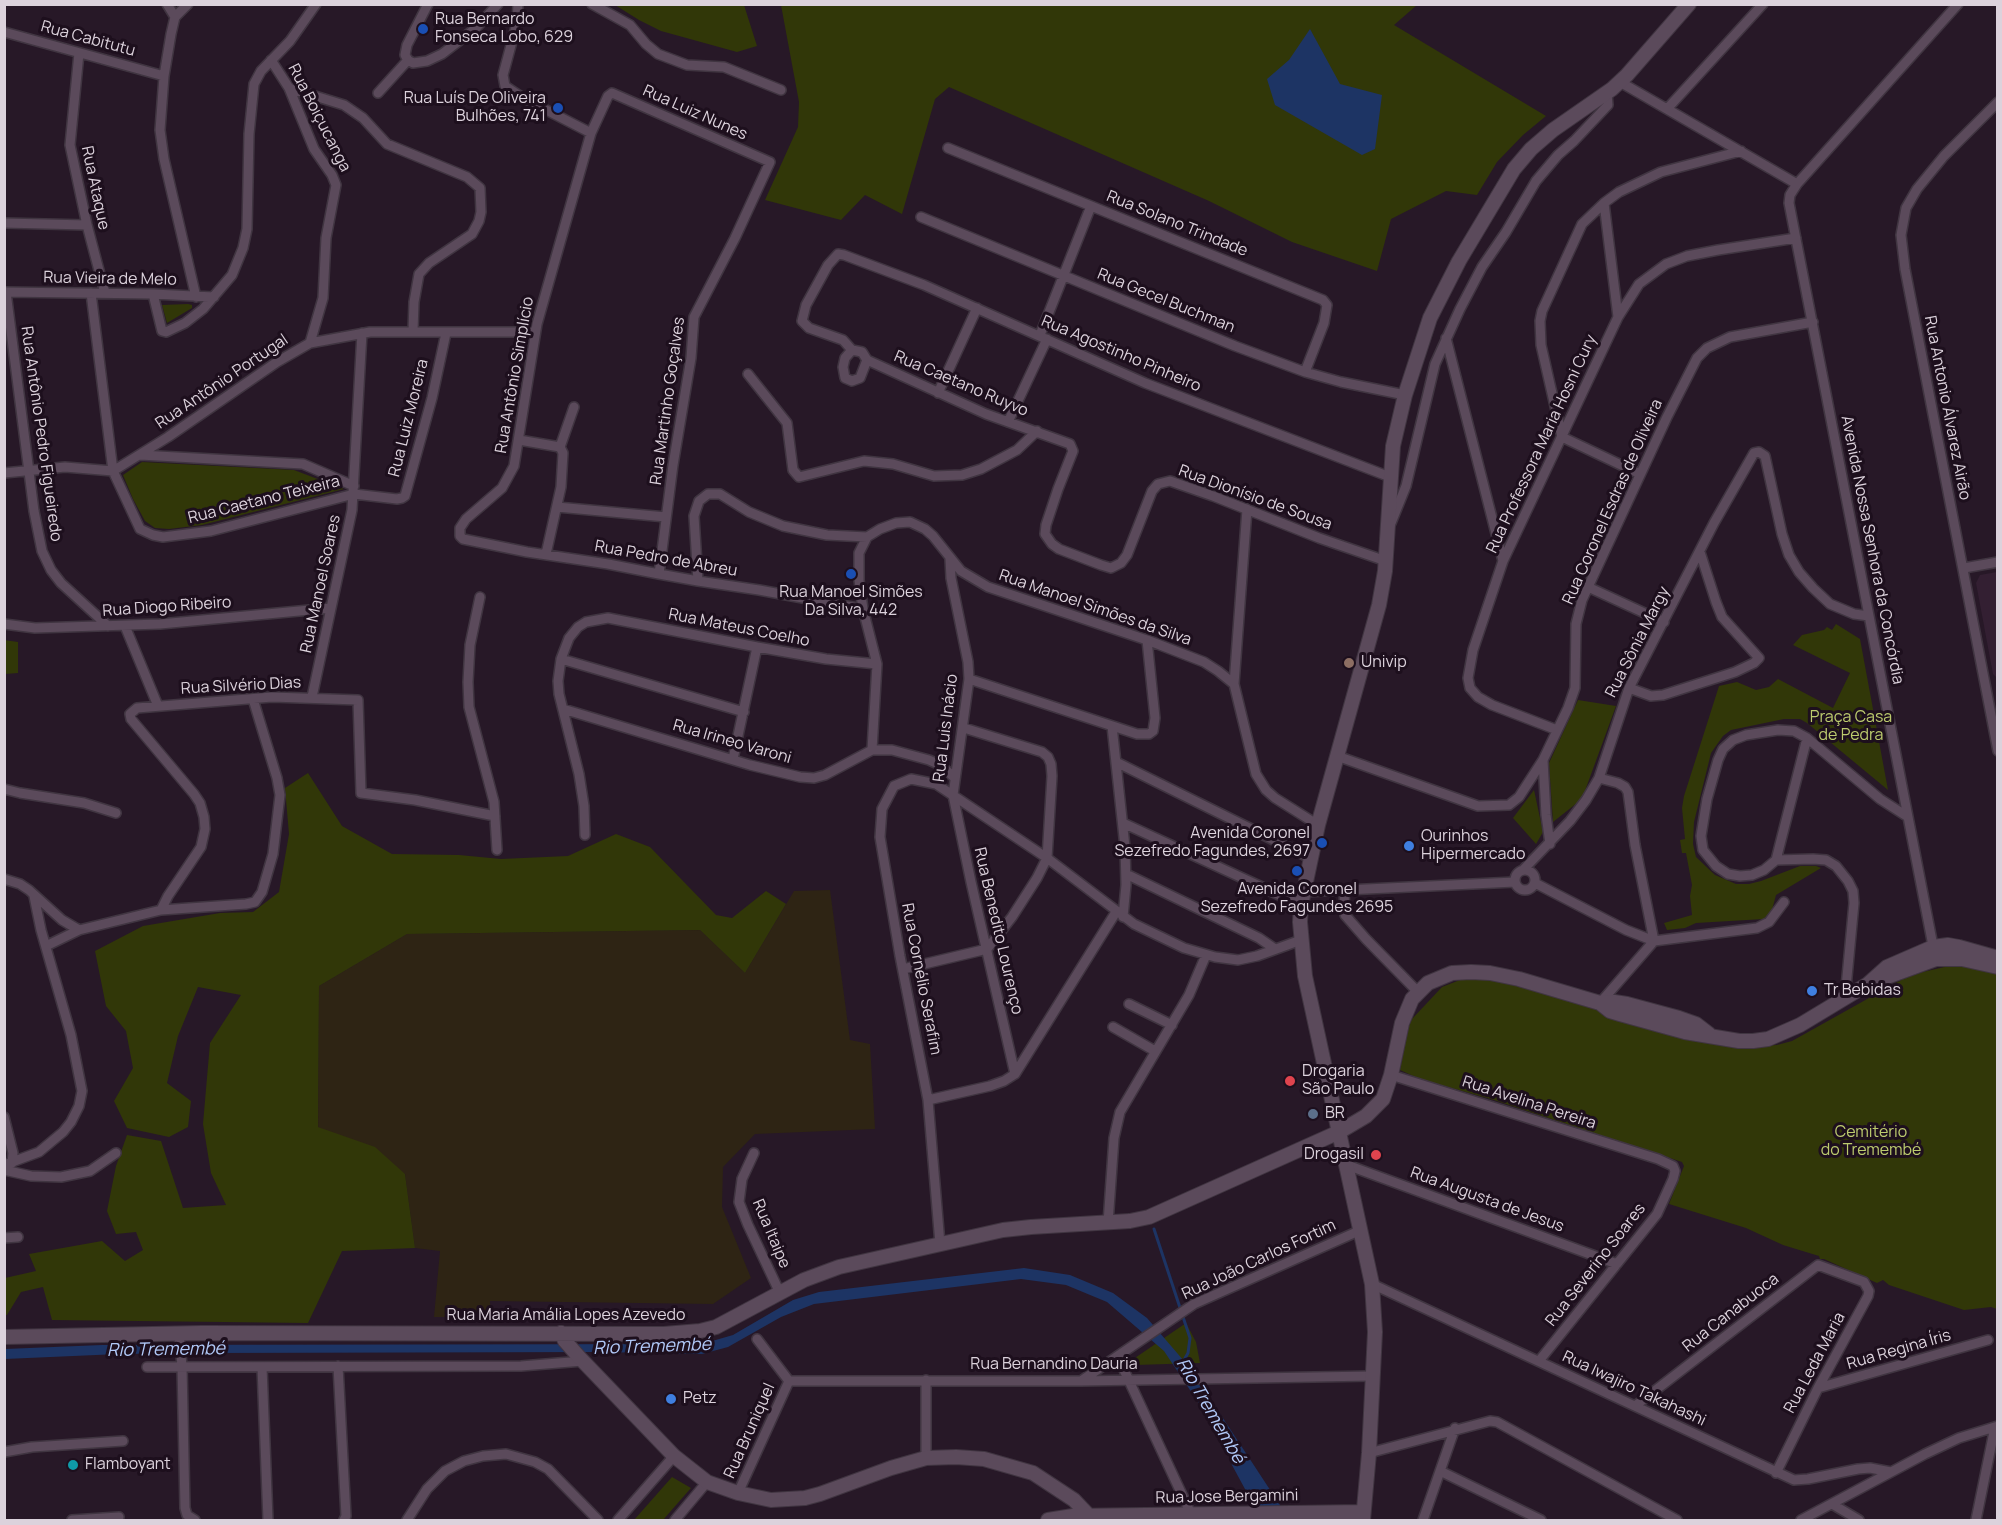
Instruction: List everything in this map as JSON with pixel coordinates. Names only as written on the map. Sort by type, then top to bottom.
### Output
[{"type":"main road","points":[[1363,1516],[1369,1453],[1375,1332],[1372,1284],[1305,976],[1301,940],[1302,899],[1318,825],[1377,615],[1386,561],[1393,446],[1405,395],[1430,318],[1443,289],[1514,169],[1531,149],[1553,130],[1620,82],[1689,4]]},
{"type":"main road","name":"Rua Maria Amália Lopes Azevedo","points":[[4,1337],[563,1337],[700,1331],[716,1327],[804,1280],[838,1267],[1003,1230],[1130,1221],[1166,1209],[1339,1132],[1362,1119],[1383,1099],[1392,1075],[1406,1011],[1418,992],[1439,977],[1452,973],[1471,972],[1520,980],[1600,1003],[1627,1004],[1679,1018],[1696,1024],[1710,1034],[1739,1041],[1768,1039],[1800,1025],[1868,984],[1887,967],[1934,953],[1948,945],[1998,958]]},
{"type":"main road","name":"Rua Maria Amália Lopes Azevedo","points":[[1934,953],[1998,967]]},
{"type":"main road","points":[[563,1337],[581,1359],[674,1456],[707,1482],[738,1493],[771,1500],[805,1498],[926,1458],[984,1459],[1033,1473],[1074,1500],[1092,1519]]},
{"type":"main road","name":"Rua Jose Bergamini","points":[[1048,1521],[1073,1516],[1092,1519],[1291,1512],[1363,1516]]},
{"type":"street","points":[[168,4],[175,17]]},
{"type":"street","points":[[188,4],[175,17],[164,76],[161,142],[195,297]]},
{"type":"street","points":[[153,294],[162,330],[165,332],[185,323],[203,309],[232,274],[243,248],[247,229],[252,92],[256,78],[290,41],[316,4]]},
{"type":"street","points":[[428,4],[407,45],[405,56],[412,63],[426,62],[442,54],[476,28],[498,4]]},
{"type":"street","points":[[518,4],[518,23],[503,75],[505,86],[523,98],[591,133]]},
{"type":"street","points":[[592,4],[630,25],[658,54],[687,64],[724,68],[781,90]]},
{"type":"street","points":[[1667,109],[1763,4]]},
{"type":"street","points":[[1620,82],[1797,184],[1958,4]]},
{"type":"street","name":"Rua Cabitutu","points":[[4,32],[164,76]]},
{"type":"street","name":"Rua Ataque","points":[[79,53],[70,145],[87,225],[105,293]]},
{"type":"street","name":"Rua Boiçucanga","points":[[271,60],[289,88],[314,149],[332,175],[336,185],[325,245],[323,298],[310,343]]},
{"type":"street","points":[[378,93],[408,60]]},
{"type":"street","points":[[289,88],[344,105],[363,118],[387,144],[467,177],[480,188],[481,212],[472,234],[429,263],[419,274],[414,302],[413,331]]},
{"type":"street","name":"Rua Luiz Nunes","points":[[608,96],[614,93],[770,162]]},
{"type":"street","points":[[1387,531],[1406,486],[1435,364],[1446,338],[1482,267],[1536,181],[1558,155],[1604,110],[1608,105],[1607,93]]},
{"type":"street","name":"Rua Antônio Simplício","points":[[463,539],[460,536],[460,528],[466,519],[502,488],[509,479],[514,466],[535,332],[591,133],[608,96]]},
{"type":"street","name":"Rua Antonio Álvarez Airão","points":[[1998,102],[1944,156],[1911,198],[1906,208],[1901,235],[1907,280],[1998,751]]},
{"type":"street","name":"Rua Solano Trindade","points":[[948,148],[1323,300],[1327,305],[1324,323],[1305,372]]},
{"type":"street","points":[[1640,474],[1562,436],[1543,356],[1540,321],[1542,310],[1582,224],[1604,202],[1619,192],[1661,172],[1741,151]]},
{"type":"street","name":"Rua Martinho Goçalves","points":[[659,574],[673,465],[691,358],[694,317],[735,238],[770,162]]},
{"type":"street","name":"Avenida Nossa Senhora da Concórdia","points":[[1797,184],[1790,195],[1789,203],[1814,322],[1934,953]]},
{"type":"street","points":[[1604,202],[1618,317]]},
{"type":"street","points":[[1008,422],[1043,337],[1069,260],[1091,206]]},
{"type":"street","name":"Rua Gecel Buchman","points":[[921,217],[1158,315],[1305,372],[1405,395]]},
{"type":"street","points":[[4,223],[87,225]]},
{"type":"street","name":"Rua Professora Maria Hosni Cury","points":[[1557,730],[1492,705],[1478,697],[1470,688],[1468,678],[1473,650],[1503,561],[1618,317],[1639,284],[1666,264],[1687,256],[1796,238]]},
{"type":"street","name":"Rua Agostinho Pinheiro","points":[[852,350],[843,340],[806,327],[802,321],[806,305],[828,265],[836,255],[841,254],[924,285],[1155,386],[1390,477]]},
{"type":"street","name":"Rua Vieira de Melo","points":[[5,292],[214,297]]},
{"type":"street","name":"Rua Antônio Pedro Figueiredo","points":[[5,292],[40,542],[51,570],[61,583],[108,626]]},
{"type":"street","name":"Rua Caetano Teixeira","points":[[91,293],[113,471],[140,529],[163,537],[211,531],[354,490]]},
{"type":"street","points":[[938,393],[977,308]]},
{"type":"street","name":"Rua Coronel Esdras de Oliveira","points":[[1337,756],[1478,806],[1509,805],[1519,797],[1543,760],[1575,688],[1576,624],[1582,600],[1681,386],[1697,358],[1707,348],[1730,338],[1814,322]]},
{"type":"street","name":"Rua Antônio Portugal","points":[[113,471],[277,362],[310,343],[362,333],[535,332]]},
{"type":"street","name":"Rua Manoel Soares","points":[[312,698],[354,490],[362,333]]},
{"type":"street","name":"Rua Luiz Moreira","points":[[354,490],[397,499],[405,496],[432,398],[446,333]]},
{"type":"street","points":[[1446,338],[1503,561]]},
{"type":"street","points":[[852,350],[862,352],[867,360],[860,378],[848,381],[843,373],[844,358],[852,350]]},
{"type":"street","name":"Rua Caetano Ruyvo","points":[[867,360],[1008,422],[1070,444],[1073,452]]},
{"type":"street","points":[[748,374],[787,423],[793,470],[799,477],[864,461],[893,464],[934,476],[962,475],[1017,450],[1037,431]]},
{"type":"street","points":[[560,447],[574,407]]},
{"type":"street","points":[[519,440],[560,447],[563,450],[564,461],[557,507],[546,554]]},
{"type":"street","name":"Rua Sônia Margy","points":[[1515,882],[1518,873],[1550,844],[1586,800],[1599,778],[1629,688],[1731,491],[1756,451],[1765,456],[1782,534],[1789,555],[1799,572],[1830,604],[1846,612],[1869,616]]},
{"type":"street","name":"Rua Dionísio de Sousa","points":[[1073,452],[1045,534],[1059,549],[1101,566],[1111,568],[1121,563],[1131,545],[1152,491],[1158,484],[1164,482],[1173,482],[1386,561]]},
{"type":"street","points":[[140,455],[303,464],[354,490]]},
{"type":"street","points":[[4,472],[65,467],[113,471]]},
{"type":"street","points":[[698,581],[694,516],[699,501],[708,494],[720,494],[749,512],[783,526],[827,535],[867,537],[859,553],[857,564],[863,609],[877,664],[872,750],[892,750],[929,760],[940,765],[955,778]]},
{"type":"street","points":[[557,507],[666,517]]},
{"type":"street","points":[[1247,509],[1234,684],[1256,774],[1266,790],[1275,798],[1318,825]]},
{"type":"street","name":"Rua Manoel Simões da Silva","points":[[867,537],[890,525],[910,522],[925,529],[933,536],[961,571],[988,587],[1147,640],[1204,662],[1234,684]]},
{"type":"street","name":"Rua Pedro de Abreu","points":[[463,539],[863,609]]},
{"type":"street","points":[[1629,688],[1651,696],[1663,695],[1746,668],[1759,658],[1722,616],[1700,552]]},
{"type":"street","name":"Rua Luis Inácio","points":[[950,558],[951,578],[969,679],[953,795]]},
{"type":"street","points":[[1964,568],[1998,562]]},
{"type":"street","points":[[1588,587],[1664,622]]},
{"type":"street","points":[[480,597],[470,645],[469,707],[491,786],[497,850]]},
{"type":"street","name":"Rua Diogo Ribeiro","points":[[4,624],[35,628],[125,626],[207,621],[331,608]]},
{"type":"street","name":"Rua Mateus Coelho","points":[[561,659],[568,638],[578,627],[597,619],[618,620],[826,659],[877,664]]},
{"type":"street","points":[[125,626],[158,706]]},
{"type":"street","points":[[969,679],[1137,734],[1149,734],[1153,731],[1155,718],[1147,640]]},
{"type":"street","points":[[733,759],[757,647]]},
{"type":"street","points":[[585,834],[579,774],[559,694],[561,659],[744,712]]},
{"type":"street","points":[[1986,689],[1998,687]]},
{"type":"street","points":[[46,946],[79,930],[161,910],[255,902],[262,892],[273,854],[280,795],[278,778],[253,699]]},
{"type":"street","name":"Rua Silvério Dias","points":[[161,910],[201,847],[205,829],[204,817],[200,803],[194,794],[129,716],[137,708],[253,699],[358,700],[361,793],[415,800],[495,816]]},
{"type":"street","name":"Rua Irineo Varoni","points":[[563,709],[781,774],[814,778],[841,768],[872,750]]},
{"type":"street","points":[[928,1100],[990,1086],[1015,1074],[1119,914],[1126,874],[1118,763],[1112,726]]},
{"type":"street","points":[[903,969],[987,949],[1012,917],[1047,858],[1052,776],[1048,757],[1042,752],[963,728]]},
{"type":"street","points":[[1807,738],[1776,860],[1764,870],[1746,876],[1728,874],[1716,866],[1708,858],[1701,844],[1707,799],[1723,749],[1733,740],[1746,735],[1778,730],[1794,731],[1807,738],[1880,800],[1908,817]]},
{"type":"street","points":[[1543,760],[1550,844]]},
{"type":"street","points":[[1118,763],[1310,858]]},
{"type":"street","points":[[1599,778],[1618,783],[1628,792],[1636,854],[1654,941]]},
{"type":"street","name":"Rua Cornélio Serafim","points":[[940,1244],[928,1100],[880,837],[882,809],[894,786],[911,779],[936,784],[1047,858],[1119,914],[1171,942],[1206,955],[1226,959],[1246,959],[1301,940]]},
{"type":"street","points":[[4,789],[20,794],[84,803],[116,813]]},
{"type":"street","name":"Rua Benedito Lourenço","points":[[953,795],[1015,1074]]},
{"type":"street","points":[[1123,823],[1302,899],[1344,890],[1515,882],[1519,888],[1531,889],[1535,883],[1533,873],[1523,870]]},
{"type":"street","points":[[1776,860],[1826,861],[1836,866],[1848,881],[1853,891],[1854,903],[1845,998]]},
{"type":"street","points":[[1126,874],[1239,928],[1275,949]]},
{"type":"street","points":[[4,879],[20,884],[62,920],[79,930]]},
{"type":"street","points":[[1535,883],[1626,930],[1654,941],[1757,928],[1769,922],[1785,902]]},
{"type":"street","points":[[1344,890],[1345,915],[1418,992]]},
{"type":"street","points":[[8,1164],[39,1152],[63,1132],[79,1106],[82,1091],[71,1035],[34,895]]},
{"type":"street","points":[[1600,1003],[1654,941]]},
{"type":"street","points":[[1108,1223],[1116,1122],[1124,1104],[1189,995],[1206,955]]},
{"type":"street","points":[[1128,1004],[1172,1025]]},
{"type":"street","points":[[1113,1027],[1155,1051]]},
{"type":"street","name":"Rua Avelina Pereira","points":[[1392,1075],[1658,1159]]},
{"type":"street","points":[[4,1117],[14,1153],[8,1164]]},
{"type":"street","points":[[4,1170],[32,1176],[62,1177],[90,1171],[116,1153]]},
{"type":"street","name":"Rua Itaipe","points":[[754,1153],[742,1179],[739,1202],[780,1293]]},
{"type":"street","name":"Rua Severino Soares","points":[[1539,1361],[1657,1214],[1675,1171],[1672,1166],[1658,1159]]},
{"type":"street","name":"Rua Augusta de Jesus","points":[[1347,1165],[1617,1264]]},
{"type":"street","name":"Rua João Carlos Fortim","points":[[1081,1381],[1194,1304],[1361,1230]]},
{"type":"street","points":[[4,1238],[18,1237]]},
{"type":"street","name":"Rua Canabuoca","points":[[1635,1406],[1818,1265],[1850,1276]]},
{"type":"street","name":"Rua Leda Maria","points":[[1776,1473],[1818,1388],[1868,1296],[1868,1286],[1850,1276]]},
{"type":"street","name":"Rua Iwajiro Takahashi","points":[[1372,1284],[1794,1480],[1870,1468],[1891,1472]]},
{"type":"street","points":[[179,1337],[182,1361],[185,1508],[187,1515],[195,1521]]},
{"type":"street","points":[[757,1339],[789,1381]]},
{"type":"street","name":"Rua Regina Íris","points":[[1818,1388],[1988,1340]]},
{"type":"street","points":[[1121,1354],[1130,1380],[1191,1514]]},
{"type":"street","points":[[147,1367],[182,1361],[262,1367],[521,1366],[581,1359]]},
{"type":"street","points":[[338,1366],[346,1516],[344,1521]]},
{"type":"street","points":[[262,1367],[268,1521]]},
{"type":"street","name":"Rua Bernandino Dauria","points":[[789,1381],[1081,1381],[1372,1376]]},
{"type":"street","points":[[926,1380],[926,1458]]},
{"type":"street","name":"Rua Bruniquel","points":[[738,1493],[789,1381]]},
{"type":"street","points":[[1369,1453],[1483,1421],[1497,1422],[1677,1521]]},
{"type":"street","points":[[1801,1521],[1959,1438],[1996,1426],[1976,1521]]},
{"type":"street","points":[[1423,1521],[1455,1428]]},
{"type":"street","points":[[4,1452],[32,1447],[123,1441]]},
{"type":"street","points":[[407,1521],[427,1489],[445,1471],[464,1461],[483,1456],[506,1454],[535,1462],[548,1470],[598,1521]]},
{"type":"street","points":[[618,1521],[674,1456]]},
{"type":"street","points":[[1440,1471],[1541,1521]]},
{"type":"street","points":[[675,1521],[707,1482]]},
{"type":"street","points":[[1832,1504],[1859,1521]]},
{"type":"street","points":[[72,1521],[119,1517]]},
{"type":"shaded area","points":[[1998,572],[1997,678],[1993,674],[1976,583],[1980,575]]},
{"type":"shaded area","points":[[830,890],[850,1040],[870,1044],[875,1129],[755,1134],[723,1167],[722,1207],[751,1278],[713,1304],[490,1301],[491,1317],[434,1317],[440,1251],[415,1248],[405,1174],[318,1127],[319,986],[407,934],[700,930],[745,973],[794,891]]},
{"type":"green space","points":[[615,5],[744,5],[757,46],[737,52],[661,31]]},
{"type":"green space","points":[[781,5],[1417,5],[1394,25],[1546,116],[1523,135],[1497,162],[1477,195],[1446,191],[1391,219],[1377,271],[1292,242],[1209,201],[949,87],[935,99],[902,214],[865,195],[841,220],[765,200],[798,127],[799,102]]},
{"type":"green space","points":[[162,305],[192,305],[192,308],[167,323]]},
{"type":"green space","points":[[142,462],[294,470],[344,489],[202,525],[169,529],[155,528],[145,521],[123,475]]},
{"type":"green space","name":"Praça Casa de Pedra","points":[[1836,624],[1860,639],[1888,790],[1800,719],[1784,719],[1731,730],[1723,736],[1711,753],[1694,822],[1693,844],[1696,857],[1715,875],[1736,884],[1761,881],[1800,866],[1821,868],[1776,895],[1772,910],[1764,919],[1696,923],[1685,928],[1667,930],[1664,923],[1692,915],[1690,896],[1692,885],[1686,853],[1682,853],[1680,840],[1685,839],[1682,808],[1719,686],[1737,682],[1756,690],[1769,687],[1778,679],[1833,708],[1850,673],[1793,645],[1802,635],[1824,630],[1827,627],[1832,630]]},
{"type":"green space","points":[[4,640],[18,642],[18,673],[5,674]]},
{"type":"green space","points":[[1578,700],[1616,706],[1582,799],[1553,822],[1549,763]]},
{"type":"green space","points":[[308,773],[342,826],[392,854],[459,855],[501,859],[568,856],[616,834],[650,847],[716,915],[732,918],[766,891],[786,904],[745,973],[700,930],[407,934],[319,986],[318,1127],[375,1147],[405,1174],[415,1248],[342,1251],[308,1323],[52,1320],[43,1287],[21,1292],[5,1315],[5,1278],[36,1271],[29,1254],[102,1241],[125,1261],[143,1250],[136,1232],[116,1234],[107,1211],[116,1166],[127,1135],[161,1141],[183,1208],[226,1205],[211,1173],[203,1124],[210,1043],[241,995],[198,987],[178,1036],[167,1083],[191,1101],[188,1127],[169,1137],[127,1128],[114,1101],[133,1068],[126,1031],[106,1006],[95,951],[143,926],[220,913],[253,912],[279,892],[289,834],[285,788]]},
{"type":"green space","points":[[1534,790],[1543,832],[1536,844],[1513,818]]},
{"type":"green space","name":"Cemitério do Tremembé","points":[[1953,965],[1967,965],[1997,971],[1997,1309],[1991,1307],[1964,1310],[1889,1285],[1883,1280],[1877,1283],[1820,1259],[1819,1256],[1783,1245],[1746,1228],[1669,1204],[1684,1166],[1682,1162],[1494,1100],[1420,1079],[1400,1070],[1408,1028],[1412,1019],[1442,987],[1460,980],[1494,979],[1599,1010],[1743,1047],[1777,1045],[1792,1041],[1903,979]]},
{"type":"green space","points":[[1186,1323],[1196,1342],[1200,1363],[1135,1365],[1132,1360]]},
{"type":"green space","points":[[672,1477],[691,1488],[663,1520],[634,1520]]},
{"type":"water","points":[[1310,29],[1340,84],[1382,95],[1375,149],[1362,155],[1275,105],[1267,79],[1289,60]]},
{"type":"water","points":[[1024,1268],[1070,1275],[1113,1293],[1147,1318],[1190,1368],[1280,1505],[1284,1520],[1267,1520],[1264,1507],[1254,1486],[1164,1351],[1107,1302],[1066,1285],[1021,1279],[814,1304],[781,1317],[728,1347],[702,1354],[212,1353],[5,1359],[5,1349],[102,1345],[702,1344],[733,1335],[793,1300],[819,1292]]},
{"type":"waterway","points":[[1154,1229],[1190,1338],[1188,1353],[1184,1360]]},
{"type":"waterway","name":"Rio Tremembé","points":[[1240,1461],[1272,1520]]},
{"type":"place","name":"Rua Bernardo Fonseca Lobo, 629","points":[[423,29]]},
{"type":"place","name":"Rua Luís De Oliveira Bulhões, 741","points":[[558,108]]},
{"type":"place","name":"Rua Manoel Simões Da Silva, 442","points":[[851,574]]},
{"type":"place","name":"Univip","points":[[1349,663]]},
{"type":"place","name":"Avenida Coronel Sezefredo Fagundes, 2697","points":[[1322,843]]},
{"type":"place","name":"Ourinhos Hipermercado","points":[[1409,846]]},
{"type":"place","name":"Avenida Coronel Sezefredo Fagundes 2695","points":[[1297,871]]},
{"type":"place","name":"Tr Bebidas","points":[[1812,991]]},
{"type":"place","name":"Drogaria São Paulo","points":[[1290,1081]]},
{"type":"place","name":"BR","points":[[1313,1114]]},
{"type":"place","name":"Drogasil","points":[[1376,1155]]},
{"type":"place","name":"Petz","points":[[671,1399]]},
{"type":"place","name":"Flamboyant","points":[[73,1465]]}]
